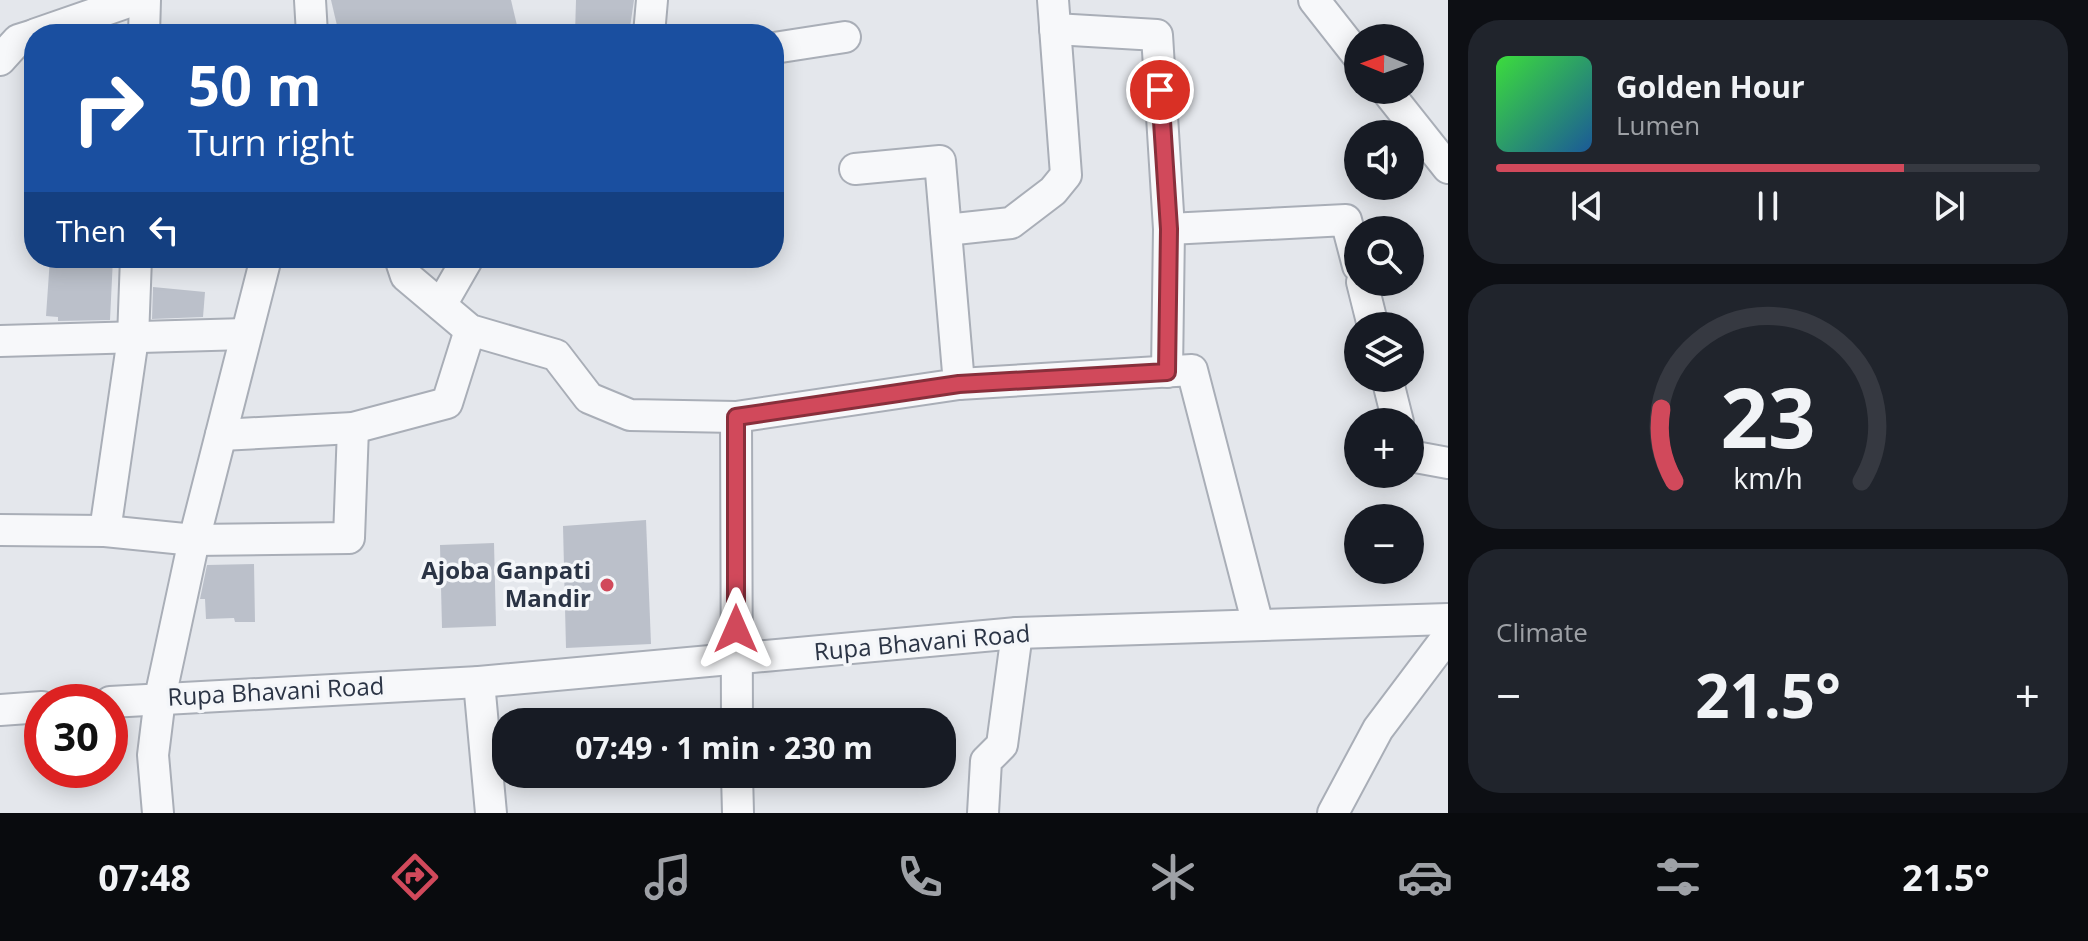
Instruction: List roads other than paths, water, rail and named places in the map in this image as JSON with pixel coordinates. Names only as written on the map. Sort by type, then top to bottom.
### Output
[{"type":"street","points":[[64,24],[134,0]]},
{"type":"street","points":[[144,24],[145,0]]},
{"type":"street","points":[[310,0],[311,24]]},
{"type":"street","points":[[650,24],[652,0]]},
{"type":"street","points":[[1314,0],[1344,38]]},
{"type":"street","points":[[946,230],[1011,223],[1053,191],[1066,175],[1054,14],[1157,35],[1169,229],[1167,372]]},
{"type":"street","points":[[784,46],[845,37]]},
{"type":"street","points":[[0,60],[18,40],[24,38]]},
{"type":"street","points":[[1397,104],[1448,168]]},
{"type":"street","points":[[855,169],[940,161],[959,384]]},
{"type":"street","points":[[1169,229],[1344,220]]},
{"type":"street","points":[[105,531],[133,338],[136,268]]},
{"type":"street","points":[[158,813],[154,744],[168,653],[263,268]]},
{"type":"street","points":[[403,268],[406,276],[470,330],[556,355],[589,398],[630,415],[736,417],[959,384],[1192,370],[1258,625]]},
{"type":"street","points":[[441,305],[462,268]]},
{"type":"street","points":[[221,435],[353,428],[447,403],[470,330]]},
{"type":"street","points":[[0,341],[246,334]]},
{"type":"street","points":[[736,417],[737,708]]},
{"type":"street","points":[[0,530],[105,531],[194,540],[349,538],[353,428]]},
{"type":"street","points":[[1424,459],[1448,463]]},
{"type":"street","name":"Rupa Bhavani Road","points":[[128,701],[479,682],[1017,633],[1448,619]]},
{"type":"street","points":[[983,813],[986,761],[1002,745],[1017,633]]},
{"type":"street","points":[[1333,813],[1378,729],[1448,636]]},
{"type":"street","points":[[154,744],[207,695],[168,653]]},
{"type":"street","points":[[128,689],[168,653]]},
{"type":"street","points":[[479,682],[491,813]]},
{"type":"street","points":[[0,710],[24,708]]},
{"type":"street","points":[[128,717],[154,744]]},
{"type":"street","points":[[737,788],[738,813]]},
{"type":"place","name":"Ajoba Ganpati Mandir","points":[[607,585]]}]
